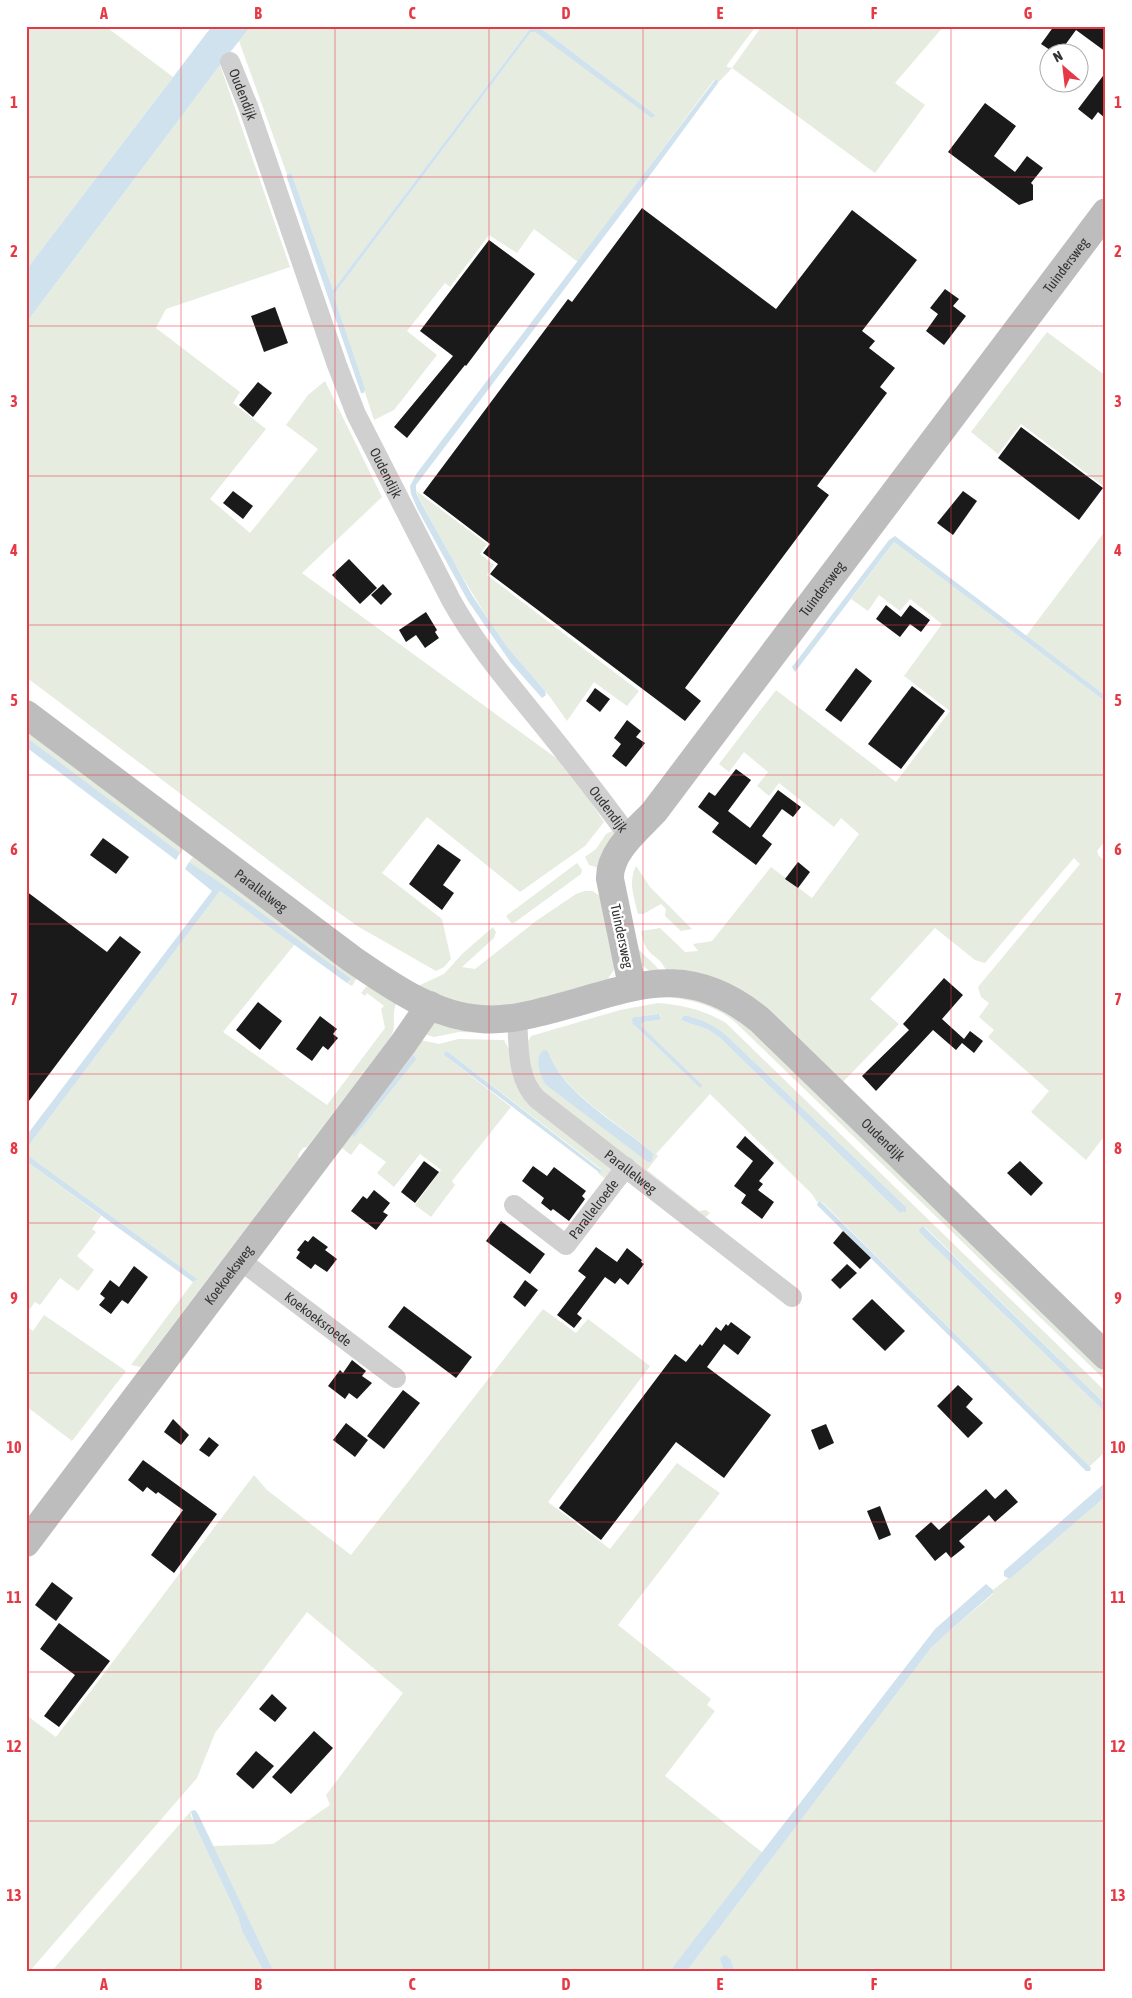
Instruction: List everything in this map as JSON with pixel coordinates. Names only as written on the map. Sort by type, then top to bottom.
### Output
[{"type":"street","name":"Oudendijk","points":[[230,62],[248,106],[334,356],[356,414],[451,600],[464,623],[488,657],[630,838]]},
{"type":"street","name":"Tuindersweg","points":[[632,986],[610,873],[616,857],[630,838],[654,812],[1106,212]]},
{"type":"street","name":"Parallelweg","points":[[26,714],[352,959],[389,984],[430,1005],[453,1014],[481,1019],[517,1018],[632,986]]},
{"type":"street","name":"Oudendijk","points":[[632,986],[665,983],[700,987],[728,998],[750,1012],[1106,1356]]},
{"type":"street","name":"Koekoeksweg","points":[[26,1543],[403,1044],[430,1005]]},
{"type":"street","name":"Parallelweg","points":[[517,1018],[522,1074],[528,1090],[536,1099],[792,1297]]},
{"type":"street","name":"Parallelroede","points":[[514,1204],[566,1245],[626,1168]]},
{"type":"street","name":"Koekoeksroede","points":[[240,1260],[396,1378]]},
{"type":"shaded area","points":[[26,26],[105,26],[173,77],[26,270]]},
{"type":"shaded area","points":[[251,26],[527,26],[529,30],[333,290],[292,175],[291,173],[287,174],[239,41]]},
{"type":"shaded area","points":[[538,26],[756,26],[727,65],[727,67],[732,68],[718,83],[719,81],[714,80],[578,262],[534,229],[517,253],[489,235],[450,287],[445,283],[407,331],[437,355],[394,410],[374,420],[334,297],[335,293],[531,32],[535,32],[654,118],[654,114]]},
{"type":"shaded area","points":[[762,26],[944,26],[895,83],[925,105],[875,173],[732,68]]},
{"type":"shaded area","points":[[220,65],[290,267],[166,309],[156,328],[240,392],[233,403],[266,429],[210,499],[250,533],[318,449],[286,425],[308,395],[325,381],[382,497],[302,573],[567,766],[604,822],[585,846],[520,892],[427,817],[382,873],[442,919],[451,959],[444,967],[436,971],[359,927],[329,906],[26,677],[26,323]]},
{"type":"shaded area","points":[[1047,332],[1106,376],[1106,488],[1021,424],[998,454],[971,432]]},
{"type":"shaded area","points":[[415,490],[487,544],[480,554],[494,565],[487,575],[639,691],[627,706],[594,682],[567,721],[550,697],[508,648],[488,619],[454,563]]},
{"type":"shaded area","points":[[1106,530],[1106,696],[1026,636]]},
{"type":"shaded area","points":[[894,542],[1106,702],[1106,840],[1097,851],[1099,856],[1106,862],[1106,1134],[1086,1160],[1031,1112],[1049,1091],[988,1037],[994,1030],[979,1017],[989,1003],[981,997],[978,987],[1080,864],[1074,858],[985,963],[975,960],[935,928],[870,999],[899,1024],[840,1085],[667,972],[662,963],[648,951],[643,941],[641,931],[660,928],[685,952],[698,951],[693,944],[712,941],[771,867],[812,898],[859,834],[841,818],[834,827],[779,783],[769,796],[757,786],[768,772],[744,752],[729,772],[719,764],[776,690],[896,782],[950,711],[904,676],[942,624],[910,599],[900,611],[879,595],[868,611],[851,599]]},
{"type":"shaded area","points":[[30,734],[184,848],[180,854],[26,737]]},
{"type":"shaded area","points":[[612,831],[615,835],[599,868],[589,865],[585,857],[596,849],[606,834]]},
{"type":"shaded area","points":[[193,857],[357,978],[352,986],[347,983],[350,981],[189,862]]},
{"type":"shaded area","points":[[577,863],[582,870],[581,874],[514,923],[511,923],[506,916]]},
{"type":"shaded area","points":[[636,866],[650,887],[692,929],[681,931],[665,916],[666,909],[661,904],[643,914],[638,914],[632,884]]},
{"type":"shaded area","points":[[220,891],[295,944],[223,1032],[327,1105],[385,1028],[381,1009],[384,1006],[367,993],[365,996],[361,993],[366,987],[370,985],[397,1002],[394,1012],[393,1029],[390,1038],[307,1147],[303,1148],[298,1155],[299,1158],[141,1367],[131,1365],[196,1278],[26,1154],[26,1149]]},
{"type":"shaded area","points":[[592,891],[602,897],[617,962],[607,980],[513,1010],[458,1005],[418,986],[444,974],[462,954],[493,927],[496,932],[494,938],[462,967],[475,969],[536,921],[576,894]]},
{"type":"shaded area","points":[[638,948],[660,972],[650,971],[639,963]]},
{"type":"shaded area","points":[[684,994],[737,1014],[1106,1367],[1106,1381],[734,1021],[719,1011],[703,1004],[669,997]]},
{"type":"shaded area","points":[[658,1003],[667,1004],[701,1011],[726,1023],[1106,1392],[1106,1405],[925,1227],[920,1233],[1106,1413],[1106,1451],[1089,1467],[822,1202],[819,1200],[817,1202],[812,1194],[710,1094],[656,1154],[658,1156],[647,1170],[699,1211],[706,1210],[710,1213],[705,1218],[532,1084],[527,1043],[531,1036],[620,1010]],"holes":[[[659,1014],[661,1016],[659,1020],[643,1022],[641,1026],[700,1088],[635,1026],[635,1017]],[[684,1015],[696,1018],[726,1035],[906,1207],[903,1213],[900,1213],[719,1037],[707,1029],[683,1021],[681,1018]],[[548,1051],[556,1067],[580,1095],[654,1154],[649,1162],[546,1085],[539,1068]]]},
{"type":"shaded area","points":[[436,1022],[490,1033],[459,1032],[434,1037],[424,1034],[430,1025]]},
{"type":"shaded area","points":[[458,1039],[504,1040],[511,1053],[513,1062],[614,1165],[607,1180],[598,1173],[601,1169],[447,1051],[444,1055],[511,1107],[452,1181],[455,1185],[431,1217],[415,1205],[441,1170],[420,1154],[394,1187],[377,1173],[386,1162],[360,1143],[351,1155],[337,1144],[421,1040],[439,1044]]},
{"type":"shaded area","points":[[26,1161],[101,1216],[92,1229],[96,1232],[77,1256],[94,1270],[78,1291],[60,1278],[40,1305],[35,1302],[26,1314]]},
{"type":"shaded area","points":[[543,1309],[576,1333],[588,1319],[650,1366],[548,1502],[610,1549],[677,1463],[720,1493],[618,1625],[711,1699],[707,1705],[715,1711],[665,1776],[763,1853],[669,1972],[274,1972],[213,1846],[273,1844],[330,1805],[326,1795],[403,1693],[307,1612],[215,1733],[197,1778],[29,1972],[26,1972],[26,1715],[56,1737],[254,1475],[267,1490],[351,1555]]},
{"type":"shaded area","points":[[44,1315],[126,1371],[72,1441],[26,1406],[26,1326],[33,1331]]},
{"type":"shaded area","points":[[1106,1496],[1106,1972],[735,1972],[731,1960],[720,1960],[724,1972],[686,1972],[931,1648],[993,1594],[993,1590],[1008,1578],[1010,1579]]},
{"type":"shaded area","points":[[191,1811],[191,1816],[238,1917],[242,1931],[264,1972],[51,1972]]},
{"type":"water","points":[[212,26],[251,26],[26,323],[26,270]]},
{"type":"water","points":[[527,26],[538,26],[655,116],[652,118],[535,32],[531,32],[335,293],[334,297],[365,389],[364,393],[361,393],[287,174],[291,173],[292,175],[333,290],[529,30]]},
{"type":"water","points":[[715,80],[718,80],[718,83],[631,201],[416,485],[416,493],[472,595],[508,648],[545,691],[546,695],[542,698],[511,663],[468,601],[418,510],[411,494],[410,486],[417,473]]},
{"type":"water","points":[[895,536],[1106,696],[1106,702],[894,542],[795,672],[792,667],[889,540]]},
{"type":"water","points":[[26,737],[180,853],[176,860],[26,747]]},
{"type":"water","points":[[189,862],[351,979],[347,983],[220,891],[26,1149],[26,1136],[212,891],[185,869]]},
{"type":"water","points":[[659,1014],[661,1018],[659,1020],[643,1022],[641,1026],[702,1085],[700,1088],[633,1024],[632,1019],[635,1017]]},
{"type":"water","points":[[684,1015],[706,1022],[726,1035],[906,1207],[906,1212],[900,1213],[719,1037],[707,1029],[683,1021],[681,1019]]},
{"type":"water","points":[[543,1050],[548,1051],[566,1082],[579,1095],[654,1154],[651,1162],[648,1162],[546,1085],[538,1062]]},
{"type":"water","points":[[447,1051],[601,1170],[600,1173],[444,1055]]},
{"type":"water","points":[[413,1055],[416,1059],[354,1137],[352,1134]]},
{"type":"water","points":[[26,1154],[197,1279],[193,1282],[26,1161]]},
{"type":"water","points":[[819,1200],[1091,1468],[1090,1471],[1086,1471],[817,1205]]},
{"type":"water","points":[[923,1226],[1106,1405],[1106,1413],[920,1233],[919,1230]]},
{"type":"water","points":[[1106,1482],[1106,1496],[1010,1579],[1004,1576],[1004,1571]]},
{"type":"water","points":[[986,1584],[993,1590],[993,1593],[931,1648],[686,1972],[669,1972],[935,1629]]},
{"type":"water","points":[[195,1810],[274,1972],[264,1972],[242,1931],[238,1917],[194,1823],[191,1811]]},
{"type":"water","points":[[726,1955],[731,1960],[735,1972],[724,1972],[720,1960],[721,1957]]},
{"type":"building","points":[[1054,26],[1106,26],[1106,52],[1076,30],[1067,42],[1042,42]]},
{"type":"building","points":[[1106,72],[1106,119],[1098,112],[1092,120],[1078,109]]},
{"type":"building","points":[[985,103],[1016,126],[994,156],[1015,172],[1027,156],[1043,168],[1031,183],[1033,185],[1033,200],[1019,205],[948,152]]},
{"type":"building","points":[[642,208],[776,309],[852,210],[917,260],[862,331],[875,341],[869,348],[895,368],[880,387],[887,393],[817,486],[829,495],[685,688],[701,701],[685,721],[490,574],[498,564],[483,553],[490,544],[423,493],[568,299],[572,302]]},
{"type":"building","points":[[489,240],[535,274],[466,366],[407,438],[394,427],[453,356],[420,331]]},
{"type":"building","points":[[945,289],[959,299],[953,306],[966,316],[944,345],[926,331],[938,314],[930,308]]},
{"type":"building","points":[[275,307],[288,343],[264,352],[251,316]]},
{"type":"building","points":[[258,382],[272,393],[253,417],[239,405]]},
{"type":"building","points":[[1021,427],[1103,488],[1079,520],[998,458]]},
{"type":"building","points":[[233,491],[253,506],[243,519],[223,503]]},
{"type":"building","points":[[963,491],[977,501],[953,535],[937,523]]},
{"type":"building","points":[[349,559],[377,588],[360,604],[332,575]]},
{"type":"building","points":[[383,584],[392,594],[381,605],[371,595]]},
{"type":"building","points":[[886,605],[901,617],[910,605],[930,620],[921,632],[910,624],[900,637],[876,619]]},
{"type":"building","points":[[426,612],[437,630],[435,632],[439,638],[425,648],[416,635],[406,642],[399,630]]},
{"type":"building","points":[[856,668],[872,681],[841,722],[825,710]]},
{"type":"building","points":[[912,686],[945,711],[901,769],[868,744]]},
{"type":"building","points":[[595,688],[610,699],[600,712],[586,701]]},
{"type":"building","points":[[627,720],[641,731],[636,737],[645,743],[626,767],[612,756],[621,744],[614,738]]},
{"type":"building","points":[[736,769],[751,780],[728,811],[750,828],[778,790],[801,807],[793,817],[782,809],[762,836],[772,844],[756,865],[712,832],[719,823],[698,807],[709,792],[715,796]]},
{"type":"building","points":[[103,838],[129,857],[116,874],[90,855]]},
{"type":"building","points":[[438,844],[461,860],[443,885],[454,893],[442,910],[409,884]]},
{"type":"building","points":[[798,862],[810,872],[798,888],[785,879]]},
{"type":"building","points":[[26,891],[107,952],[120,936],[141,952],[26,1105]]},
{"type":"building","points":[[944,978],[963,995],[942,1019],[964,1039],[970,1031],[983,1041],[974,1053],[962,1043],[956,1050],[933,1030],[876,1091],[862,1076],[909,1030],[903,1024]]},
{"type":"building","points":[[258,1002],[282,1021],[260,1050],[236,1030]]},
{"type":"building","points":[[320,1016],[337,1029],[333,1034],[338,1038],[328,1050],[323,1046],[312,1061],[296,1049]]},
{"type":"building","points":[[745,1136],[774,1163],[759,1181],[763,1184],[758,1190],[774,1202],[762,1219],[741,1203],[746,1195],[734,1186],[753,1161],[736,1147]]},
{"type":"building","points":[[424,1161],[439,1172],[415,1203],[401,1192]]},
{"type":"building","points":[[1020,1161],[1043,1183],[1031,1196],[1007,1173]]},
{"type":"building","points":[[533,1166],[547,1176],[554,1167],[586,1191],[582,1196],[585,1199],[569,1221],[541,1203],[544,1198],[522,1181]]},
{"type":"building","points":[[374,1190],[390,1203],[383,1212],[388,1215],[376,1230],[351,1211],[363,1196],[367,1199]]},
{"type":"building","points":[[501,1221],[545,1254],[530,1274],[486,1241]]},
{"type":"building","points":[[843,1231],[871,1258],[860,1269],[833,1243]]},
{"type":"building","points":[[313,1236],[328,1247],[325,1250],[337,1259],[327,1272],[315,1264],[311,1269],[296,1258],[300,1252],[297,1250],[305,1240],[308,1242]]},
{"type":"building","points":[[596,1247],[617,1262],[627,1248],[642,1260],[641,1262],[644,1264],[628,1285],[620,1278],[615,1284],[605,1277],[577,1314],[582,1318],[574,1328],[557,1315],[586,1277],[578,1271]]},
{"type":"building","points":[[847,1264],[857,1273],[840,1289],[831,1280]]},
{"type":"building","points":[[134,1266],[148,1277],[128,1304],[122,1300],[111,1314],[99,1305],[105,1298],[100,1294],[110,1280],[119,1287]]},
{"type":"building","points":[[525,1280],[538,1290],[525,1307],[513,1297]]},
{"type":"building","points":[[872,1299],[905,1331],[885,1351],[852,1319]]},
{"type":"building","points":[[404,1306],[472,1357],[456,1378],[388,1327]]},
{"type":"building","points":[[731,1322],[751,1337],[738,1355],[724,1344],[707,1367],[771,1415],[724,1478],[676,1442],[601,1540],[559,1508],[675,1354],[686,1362],[700,1344],[702,1346],[716,1327],[721,1331],[726,1324],[728,1326]]},
{"type":"building","points":[[352,1360],[366,1371],[362,1376],[372,1383],[357,1399],[349,1393],[345,1399],[328,1386],[340,1370],[343,1373]]},
{"type":"building","points":[[958,1385],[973,1399],[966,1407],[983,1423],[968,1438],[937,1406]]},
{"type":"building","points":[[403,1390],[420,1403],[384,1449],[367,1436]]},
{"type":"building","points":[[173,1419],[189,1435],[181,1445],[164,1432]]},
{"type":"building","points":[[346,1423],[368,1440],[355,1457],[333,1440]]},
{"type":"building","points":[[826,1424],[834,1443],[819,1450],[811,1430]]},
{"type":"building","points":[[209,1437],[219,1445],[209,1457],[199,1450]]},
{"type":"building","points":[[143,1460],[217,1514],[174,1573],[151,1555],[183,1510],[158,1492],[156,1494],[147,1487],[143,1492],[128,1480]]},
{"type":"building","points":[[986,1489],[995,1499],[1006,1489],[1018,1502],[995,1522],[989,1515],[959,1541],[965,1547],[951,1558],[946,1552],[935,1561],[915,1536],[931,1522],[939,1530]]},
{"type":"building","points":[[880,1506],[891,1535],[879,1540],[867,1511]]},
{"type":"building","points":[[52,1582],[73,1598],[56,1621],[35,1605]]},
{"type":"building","points":[[59,1623],[110,1661],[59,1727],[44,1716],[75,1675],[40,1649]]},
{"type":"building","points":[[272,1694],[287,1708],[275,1722],[259,1709]]},
{"type":"building","points":[[314,1731],[333,1748],[291,1794],[272,1777]]},
{"type":"building","points":[[256,1751],[274,1766],[253,1789],[236,1774]]}]
